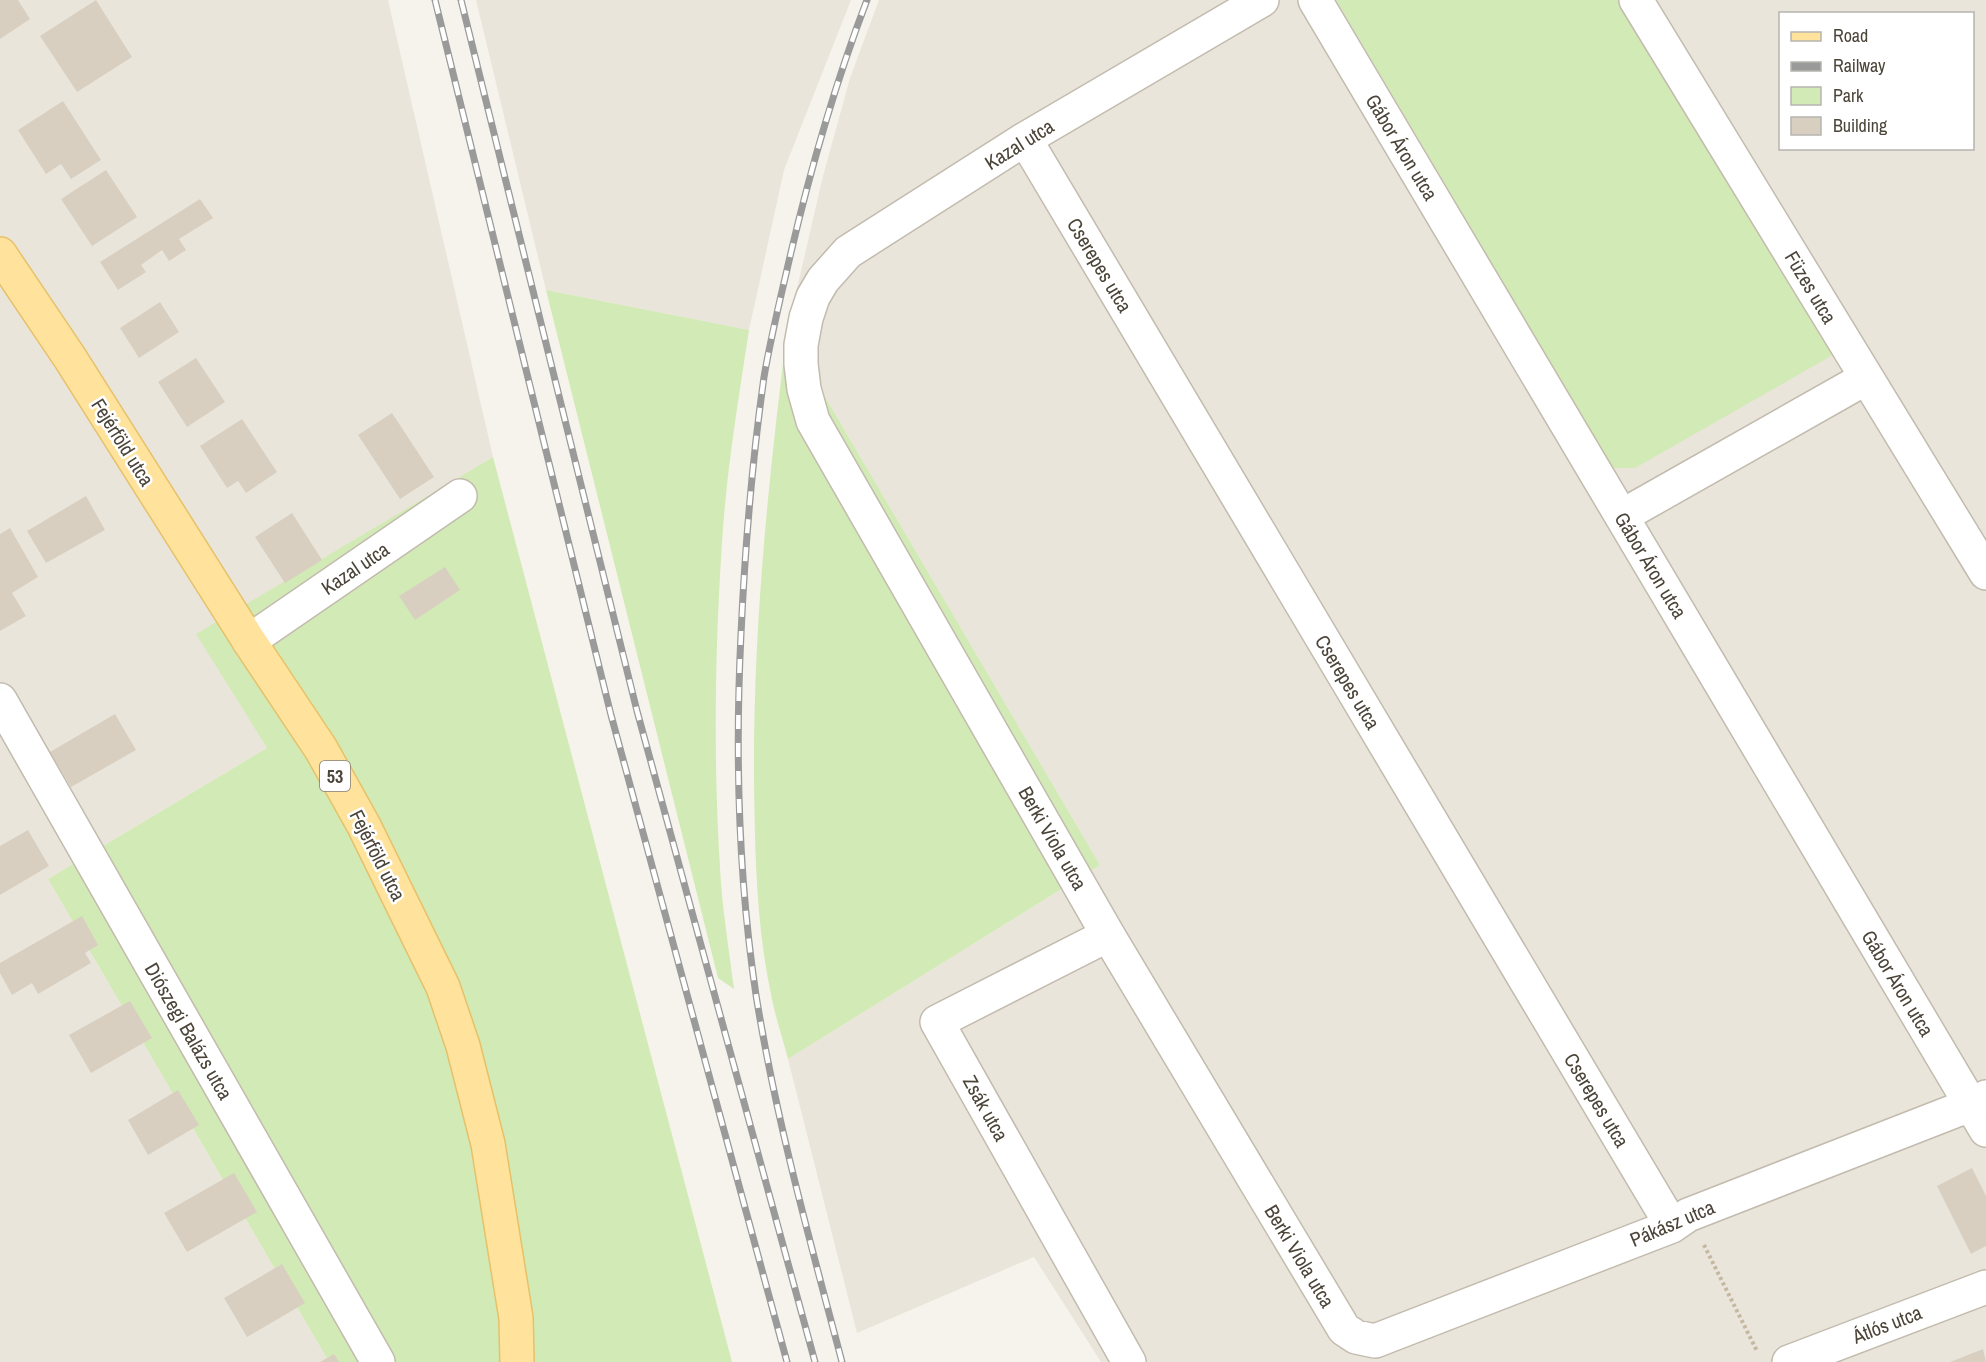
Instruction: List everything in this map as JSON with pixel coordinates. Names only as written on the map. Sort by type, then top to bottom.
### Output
[{"type":"main road","name":"Fejérföld utca","points":[[0,254],[70,358],[321,749],[364,826],[443,987],[463,1046],[488,1144],[516,1318],[517,1362]]},
{"type":"street","name":"Kazal utca","points":[[806,318],[813,297],[823,280],[848,252],[1025,139],[1262,0]]},
{"type":"street","name":"Gábor Áron utca","points":[[1315,0],[1622,516],[1981,1111]]},
{"type":"street","name":"Füzes utca","points":[[1636,0],[1986,573]]},
{"type":"street","name":"Cserepes utca","points":[[1025,139],[1680,1220]]},
{"type":"street","name":"Berki Viola utca","points":[[806,318],[801,345],[801,364],[804,389],[813,421],[1108,936],[1344,1329],[1356,1338]]},
{"type":"street","points":[[1622,516],[1866,378]]},
{"type":"street","name":"Kazal utca","points":[[249,640],[460,496]]},
{"type":"street","name":"Diószegi Balázs utca","points":[[0,700],[378,1362]]},
{"type":"street","name":"Zsák utca","points":[[1108,936],[937,1022],[1128,1362]]},
{"type":"street","name":"Pákász utca","points":[[1356,1338],[1375,1341],[1680,1220],[1981,1111]]},
{"type":"street","name":"Átlós utca","points":[[1789,1362],[1986,1287]]},
{"type":"path","points":[[1680,1220],[1758,1352]]},
{"type":"shaded area","points":[[0,0],[388,0],[493,457],[197,634],[267,748],[48,879],[329,1362],[0,1362]]},
{"type":"shaded area","points":[[476,0],[851,0],[784,170],[749,330],[546,290]]},
{"type":"shaded area","points":[[879,0],[1336,0],[1613,468],[1635,468],[1622,0],[1986,0],[1986,1362],[1101,1362],[1034,1257],[857,1333],[788,1059],[1100,865],[787,332],[822,180],[850,78]]},
{"type":"green space","points":[[1336,0],[1622,0],[1838,352],[1635,468],[1613,468]]},
{"type":"green space","points":[[546,290],[749,330],[725,503],[717,655],[718,826],[722,898],[734,989],[718,978]]},
{"type":"green space","points":[[787,332],[1100,865],[788,1059],[765,963],[759,911],[754,781],[756,668],[763,556]]},
{"type":"green space","points":[[493,457],[732,1362],[329,1362],[48,879],[267,748],[196,634]]},
{"type":"building","points":[[0,0],[18,0],[30,19],[0,39]]},
{"type":"building","points":[[96,0],[132,57],[77,92],[40,36]]},
{"type":"building","points":[[63,101],[101,160],[71,179],[61,164],[46,174],[18,130]]},
{"type":"building","points":[[106,170],[137,217],[92,246],[61,199]]},
{"type":"building","points":[[200,199],[213,218],[179,239],[186,250],[169,261],[162,250],[141,265],[146,272],[118,290],[100,262]]},
{"type":"building","points":[[160,302],[179,332],[139,358],[120,328]]},
{"type":"building","points":[[196,358],[225,402],[187,427],[158,382]]},
{"type":"building","points":[[392,413],[434,477],[400,499],[358,435]]},
{"type":"building","points":[[242,419],[277,472],[246,493],[238,481],[227,488],[200,446]]},
{"type":"building","points":[[86,496],[105,530],[46,563],[27,531]]},
{"type":"building","points":[[292,513],[322,560],[285,583],[255,537]]},
{"type":"building","points":[[10,528],[38,577],[12,593],[26,616],[0,631],[0,534]]},
{"type":"building","points":[[445,567],[460,590],[415,620],[399,596]]},
{"type":"building","points":[[115,714],[136,750],[71,787],[50,752]]},
{"type":"building","points":[[28,830],[49,866],[0,895],[0,846]]},
{"type":"building","points":[[82,916],[98,945],[85,953],[91,963],[38,994],[32,983],[12,995],[0,973],[0,963]]},
{"type":"building","points":[[130,1001],[152,1038],[91,1073],[69,1035]]},
{"type":"building","points":[[178,1090],[199,1125],[148,1155],[128,1120]]},
{"type":"building","points":[[1972,1168],[1986,1196],[1986,1246],[1971,1254],[1937,1186]]},
{"type":"building","points":[[234,1173],[257,1212],[187,1252],[164,1213]]},
{"type":"building","points":[[282,1264],[305,1303],[247,1337],[224,1298]]},
{"type":"building","points":[[1983,1349],[1986,1362],[1950,1362]]},
{"type":"building","points":[[334,1354],[339,1362],[320,1362]]},
{"type":"railway","points":[[435,0],[611,715],[787,1362]]},
{"type":"railway","points":[[461,0],[637,711],[815,1362]]},
{"type":"railway","points":[[842,1362],[773,1088],[756,995],[745,905],[738,725],[747,537],[764,377],[771,338],[812,170],[832,101],[867,0]]}]
